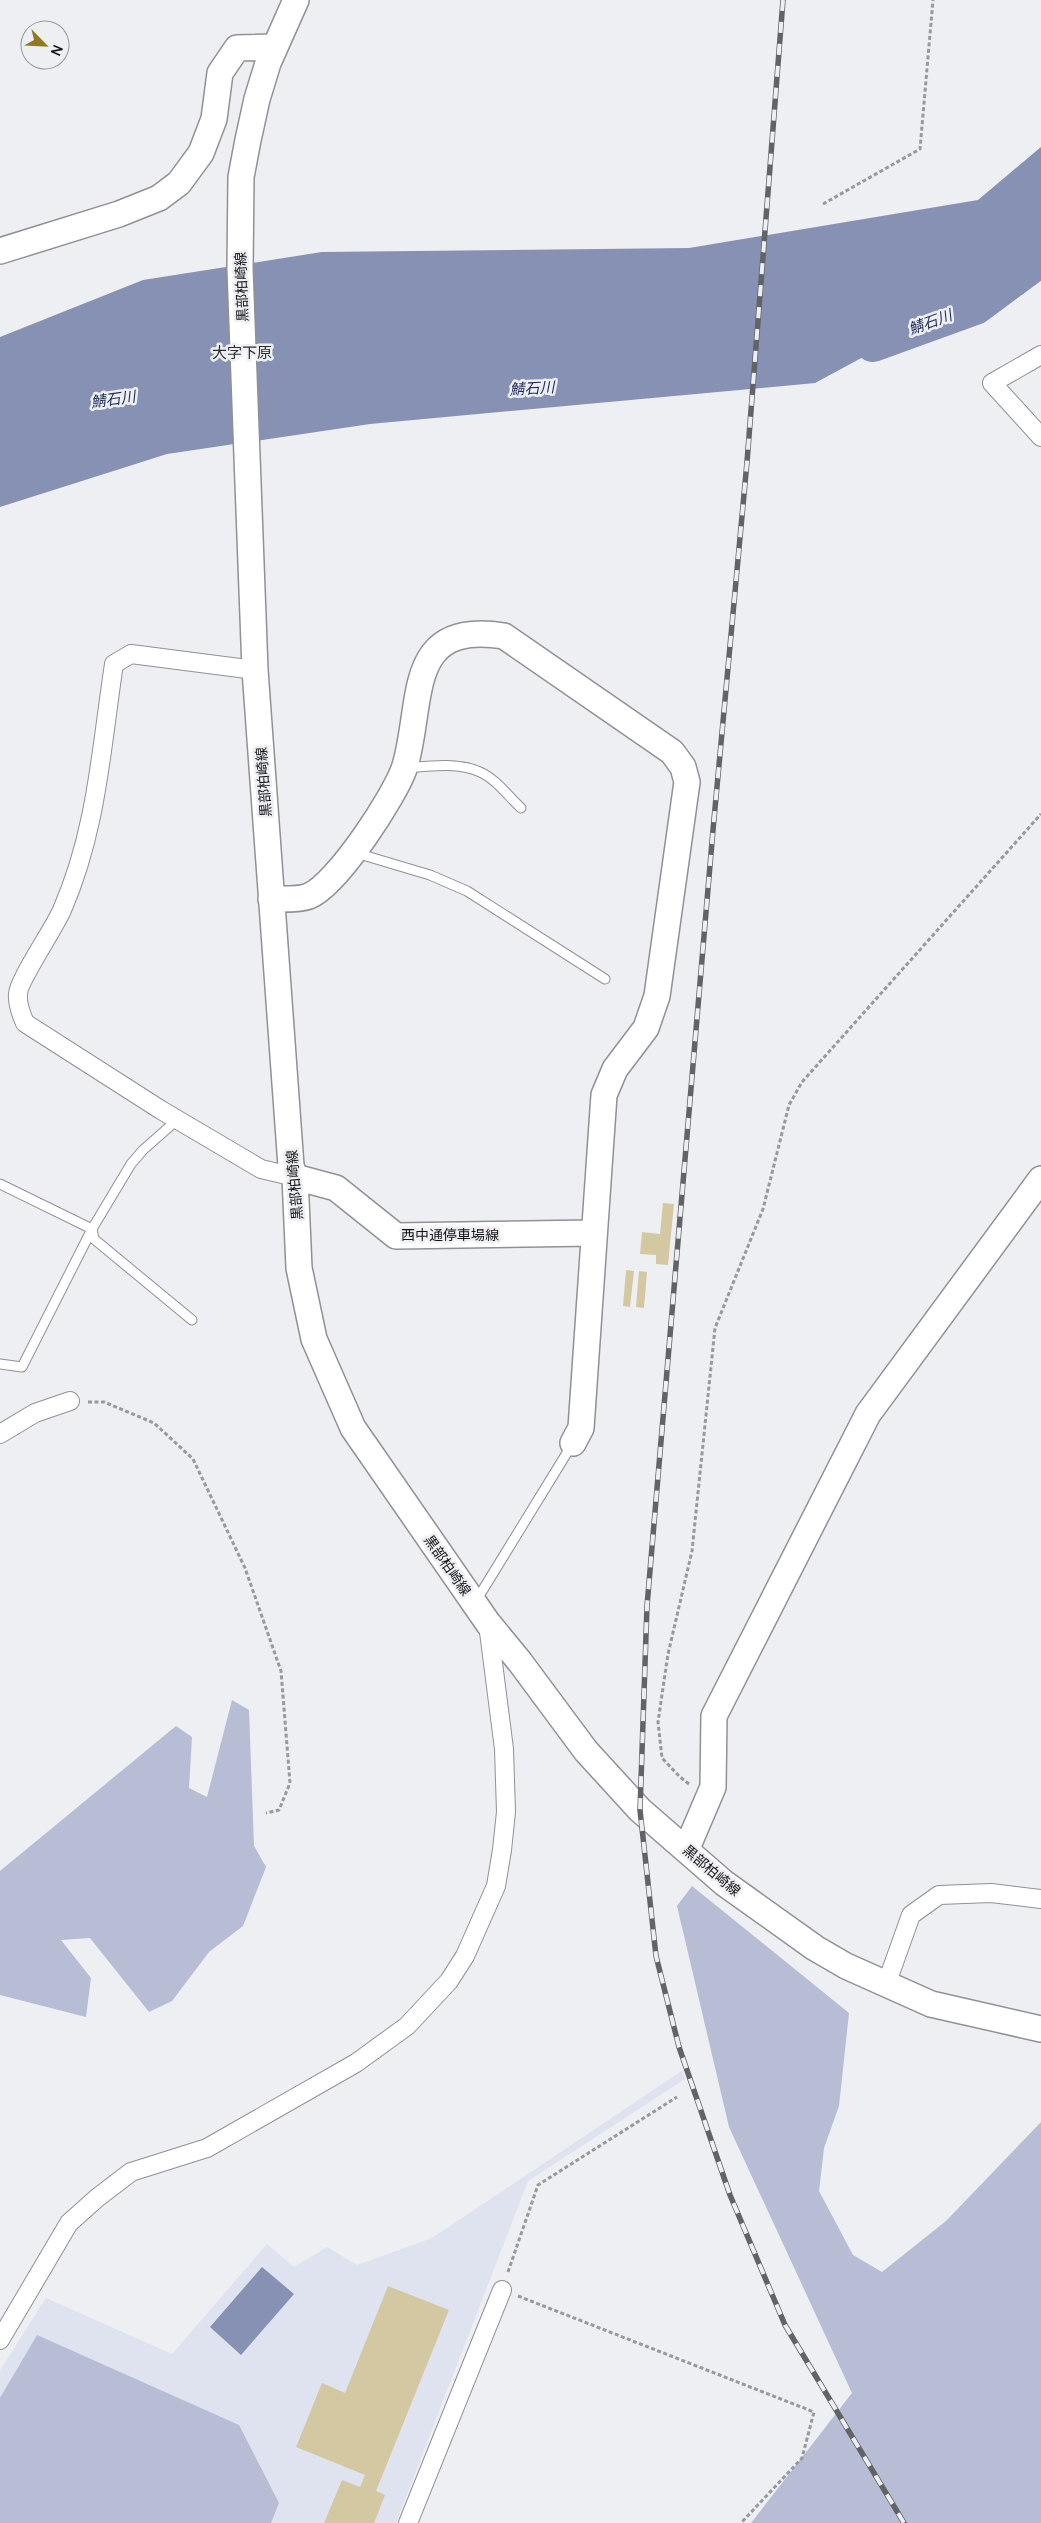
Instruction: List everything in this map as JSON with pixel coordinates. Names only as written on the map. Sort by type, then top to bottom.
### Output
[{"type":"main road","name":"黒部柏崎線","points":[[296,0],[274,47],[257,100],[248,140],[242,177],[240,269],[255,670],[291,1166],[295,1177],[299,1268],[314,1339],[353,1428],[481,1613],[586,1751],[640,1810],[687,1848],[724,1883],[815,1948],[846,1966],[931,2004],[1041,2030]]},
{"type":"main road","points":[[0,252],[119,214],[159,198],[179,183],[201,153],[214,119],[220,73],[237,48],[274,47]]},
{"type":"main road","points":[[271,899],[308,897],[323,889],[381,813],[404,768],[412,739],[421,674],[431,657],[452,637],[480,632],[504,636],[672,752],[683,767],[687,782],[657,996],[646,1028],[615,1069],[604,1095],[581,1428],[573,1443]]},
{"type":"main road","name":"西中通停車場線","points":[[295,1177],[336,1188],[396,1236],[593,1233]]},
{"type":"main road","points":[[687,1848],[713,1788],[714,1716],[868,1414],[1041,1179]]},
{"type":"street","points":[[1041,355],[992,383],[1041,437]]},
{"type":"street","points":[[255,670],[131,654],[114,664],[96,797],[85,849],[62,911],[18,992],[19,1008],[25,1023],[177,1120],[261,1169],[295,1177]]},
{"type":"street","points":[[0,1434],[35,1413],[70,1402]]},
{"type":"street","points":[[0,2340],[69,2223],[97,2198],[131,2172],[207,2148],[281,2108],[356,2062],[407,2026],[449,1981],[465,1956],[496,1886],[506,1812],[504,1749],[481,1613]]},
{"type":"street","points":[[886,1985],[911,1915],[939,1895],[991,1893],[1041,1899]]},
{"type":"street","points":[[408,2523],[502,2290]]},
{"type":"lane","points":[[404,768],[454,766],[480,772],[495,783],[520,808]]},
{"type":"lane","points":[[353,852],[430,875],[467,891],[605,979]]},
{"type":"lane","points":[[0,1364],[22,1367],[92,1230],[131,1164],[143,1150],[177,1120]]},
{"type":"lane","points":[[0,1184],[92,1230]]},
{"type":"lane","points":[[92,1230],[94,1239],[192,1320]]},
{"type":"lane","points":[[481,1613],[573,1443]]},
{"type":"path","points":[[823,204],[920,150],[933,0]]},
{"type":"path","points":[[713,1788],[698,1790],[680,1777],[662,1758],[658,1722],[668,1654],[692,1551],[715,1328],[763,1208],[789,1105],[802,1082],[1041,814]]},
{"type":"path","points":[[70,1402],[104,1402],[154,1423],[193,1459],[209,1492],[245,1568],[281,1671],[290,1783],[279,1810],[266,1813]]},
{"type":"path","points":[[677,2097],[538,2185],[502,2290],[814,2412],[802,2458],[741,2523]]},
{"type":"shaded area","points":[[232,1700],[249,1710],[254,1846],[266,1867],[243,1926],[209,1952],[172,2001],[149,2012],[90,1938],[61,1940],[91,1978],[86,2017],[0,1995],[0,1871],[176,1726],[192,1737],[189,1788],[207,1797]]},
{"type":"shaded area","points":[[692,1886],[849,2013],[839,2106],[824,2148],[819,2191],[853,2255],[882,2272],[946,2221],[1041,2122],[1041,2523],[751,2523],[852,2393],[729,2127],[677,1906]]},
{"type":"shaded area","points":[[683,2070],[685,2079],[528,2181],[396,2523],[0,2523],[0,2370],[46,2298],[172,2354],[267,2244],[294,2267],[327,2247],[357,2265],[432,2238]]},
{"type":"shaded area","points":[[37,2335],[239,2425],[279,2503],[271,2523],[0,2523],[0,2398]]},
{"type":"water","points":[[1041,147],[1041,261],[815,383],[370,424],[167,454],[0,507],[0,337],[143,280],[322,252],[689,248],[978,200]]},
{"type":"water","points":[[262,2267],[294,2294],[241,2355],[210,2327]]},
{"type":"building","points":[[663,1203],[674,1204],[668,1265],[656,1264],[656,1255],[640,1254],[642,1232],[660,1234]]},
{"type":"building","points":[[626,1270],[634,1271],[630,1307],[623,1306]]},
{"type":"building","points":[[639,1271],[647,1272],[644,1308],[636,1307]]},
{"type":"building","points":[[388,2286],[449,2310],[376,2491],[385,2495],[374,2523],[324,2523],[342,2480],[360,2487],[365,2475],[296,2447],[322,2383],[345,2393]]},
{"type":"waterway","name":"鯖石川","points":[[873,343],[975,306],[1041,257]]},
{"type":"railway","points":[[783,0],[747,462],[713,830],[647,1606],[640,1810],[656,1956],[679,2047],[730,2195],[785,2325],[904,2523]]},
{"type":"district","name":"大字下原","points":[[242,352]]}]
